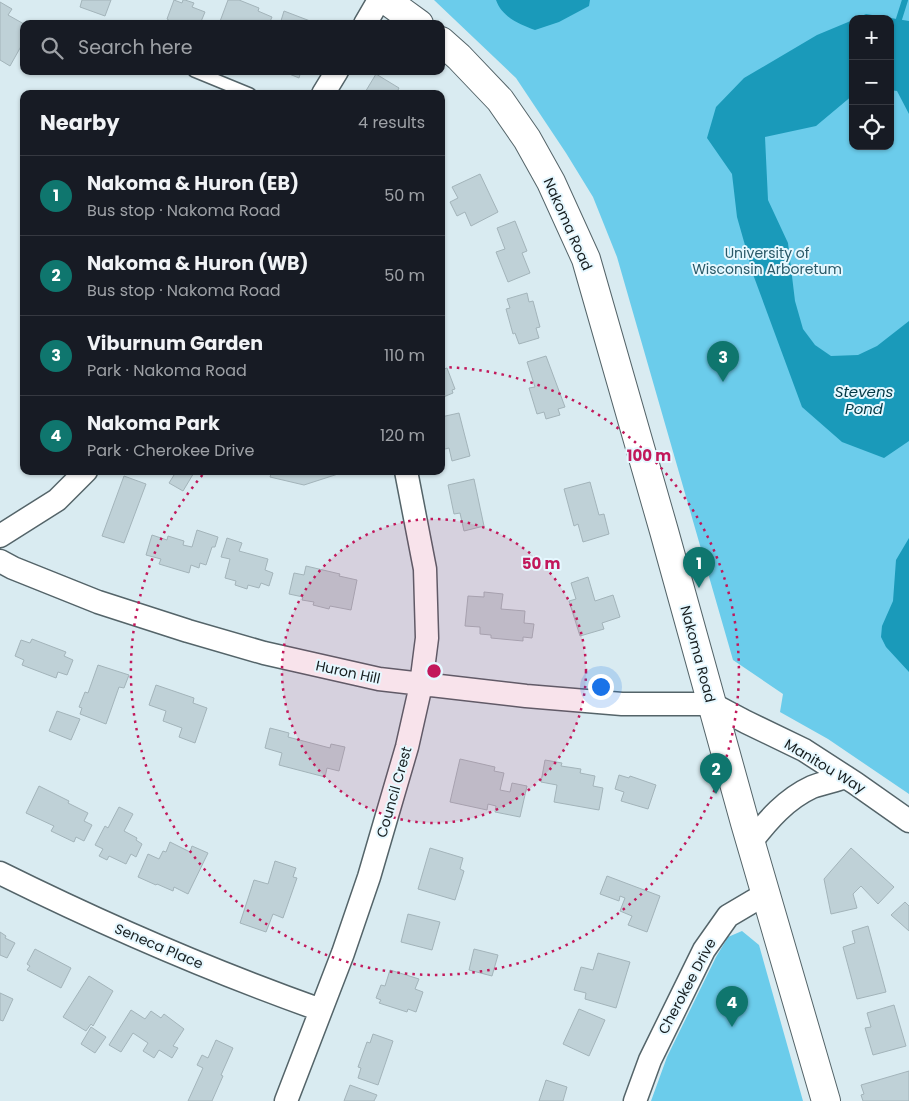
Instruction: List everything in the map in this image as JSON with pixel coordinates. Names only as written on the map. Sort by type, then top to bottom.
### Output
[{"type":"main road","points":[[386,0],[414,20]]},
{"type":"main road","name":"Nakoma Road","points":[[445,45],[500,100],[527,139],[551,182],[586,259],[826,1101]]},
{"type":"street","points":[[368,20],[380,0]]},
{"type":"street","points":[[325,90],[335,75]]},
{"type":"street","points":[[0,536],[57,500],[82,475]]},
{"type":"street","name":"Council Crest","points":[[286,1101],[343,953],[388,817],[421,685],[426,638],[425,569],[407,475]]},
{"type":"street","name":"Huron Hill","points":[[0,561],[98,602],[255,650],[339,671],[421,685],[622,704],[712,704]]},
{"type":"street","name":"Manitou Way","points":[[712,704],[804,750],[909,821]]},
{"type":"street","points":[[752,842],[768,820],[788,802],[812,787],[846,777]]},
{"type":"street","name":"Seneca Place","points":[[0,873],[163,949],[276,995],[321,1010]]},
{"type":"street","name":"Cherokee Drive","points":[[635,1101],[650,1060],[704,950],[728,916],[767,893]]},
{"type":"lane","points":[[204,75],[240,90]]},
{"type":"green space","name":"University of Wisconsin Arboretum","points":[[434,0],[909,0],[909,794],[828,739],[780,712],[783,694],[733,660],[617,257],[593,197],[516,78]]},
{"type":"green space","points":[[742,931],[759,945],[803,1101],[651,1101],[667,1057],[716,957],[728,937]]},
{"type":"water","points":[[496,0],[590,0],[589,6],[559,22],[535,30],[507,15],[502,11]]},
{"type":"water","points":[[894,19],[909,21],[909,114],[897,91],[894,91]]},
{"type":"water","name":"Stevens Pond","points":[[849,22],[849,98],[816,126],[765,137],[768,200],[788,243],[795,301],[803,329],[815,345],[831,356],[858,355],[877,346],[909,321],[909,441],[884,458],[842,442],[802,407],[754,277],[737,217],[732,174],[707,138],[716,107],[744,78],[817,35]]},
{"type":"water","points":[[909,538],[909,672],[886,647],[881,637],[882,626],[893,601],[896,560]]},
{"type":"building","points":[[82,0],[111,0],[105,16],[80,7]]},
{"type":"building","points":[[174,0],[182,3],[185,0],[194,3],[192,7],[205,12],[202,20],[167,19]]},
{"type":"building","points":[[228,0],[239,0],[259,8],[258,11],[272,17],[271,20],[220,20]]},
{"type":"building","points":[[0,2],[12,9],[8,15],[20,22],[20,48],[10,66],[0,60]]},
{"type":"building","points":[[284,11],[308,20],[281,20]]},
{"type":"building","points":[[375,75],[399,88],[398,90],[366,90]]},
{"type":"building","points":[[480,174],[498,212],[471,226],[465,212],[457,216],[450,202],[458,198],[452,187]]},
{"type":"building","points":[[515,221],[527,251],[522,253],[530,273],[508,282],[496,252],[505,249],[497,228]]},
{"type":"building","points":[[527,293],[529,302],[533,301],[540,327],[536,328],[539,338],[519,344],[515,333],[513,334],[506,309],[510,308],[507,299]]},
{"type":"building","points":[[546,356],[565,407],[558,409],[560,415],[546,419],[544,412],[537,414],[529,388],[535,387],[527,362]]},
{"type":"building","points":[[447,368],[455,389],[452,390],[453,393],[445,396],[445,369]]},
{"type":"building","points":[[459,413],[470,456],[452,461],[449,448],[445,449],[445,416]]},
{"type":"building","points":[[174,475],[193,475],[183,491],[169,483]]},
{"type":"building","points":[[271,475],[335,475],[304,485],[270,477]]},
{"type":"building","points":[[124,476],[146,484],[124,543],[102,536]]},
{"type":"building","points":[[474,479],[484,526],[464,531],[460,513],[454,514],[448,485]]},
{"type":"building","points":[[590,482],[599,515],[604,514],[609,534],[583,542],[578,524],[574,526],[564,489]]},
{"type":"building","points":[[197,530],[218,537],[215,547],[212,547],[206,565],[200,563],[199,568],[191,565],[189,573],[159,564],[161,559],[146,555],[152,535],[167,540],[168,536],[184,541],[183,545],[192,547]]},
{"type":"building","points":[[227,538],[242,543],[239,551],[268,559],[265,570],[273,573],[269,586],[261,583],[259,588],[248,585],[247,589],[235,585],[236,581],[225,578],[230,559],[221,557]]},
{"type":"building","points":[[306,566],[357,580],[351,610],[330,606],[329,609],[313,605],[314,602],[302,600],[303,597],[289,594],[294,573],[304,575]]},
{"type":"building","points":[[588,577],[595,601],[613,595],[620,617],[602,623],[604,629],[580,636],[569,601],[576,599],[571,583]]},
{"type":"building","points":[[484,592],[503,594],[501,609],[525,611],[524,623],[534,624],[532,638],[523,637],[523,641],[491,638],[491,635],[480,634],[480,627],[465,626],[468,596],[484,597]]},
{"type":"building","points":[[32,639],[66,652],[64,656],[73,660],[67,675],[58,672],[56,678],[22,665],[24,660],[15,656],[21,640],[30,643]]},
{"type":"building","points":[[98,665],[129,675],[124,688],[119,687],[106,724],[80,714],[82,708],[79,707],[85,692],[88,693]]},
{"type":"building","points":[[156,685],[194,698],[193,703],[207,708],[195,743],[179,737],[182,728],[163,721],[166,711],[149,705]]},
{"type":"building","points":[[57,711],[80,719],[71,740],[49,731]]},
{"type":"building","points":[[270,728],[289,733],[288,737],[330,748],[331,744],[345,747],[339,771],[327,768],[325,777],[279,765],[282,753],[265,748]]},
{"type":"building","points":[[460,759],[495,767],[494,771],[504,773],[500,790],[510,792],[512,783],[527,786],[520,817],[495,812],[496,806],[488,804],[487,810],[450,802]]},
{"type":"building","points":[[545,760],[562,763],[561,766],[581,769],[580,773],[595,776],[593,786],[603,788],[599,810],[554,802],[557,785],[541,782]]},
{"type":"building","points":[[619,775],[629,778],[630,776],[656,785],[648,809],[621,801],[624,792],[615,789]]},
{"type":"building","points":[[39,786],[88,813],[84,821],[92,825],[84,841],[76,837],[74,842],[51,831],[54,826],[26,813]]},
{"type":"building","points":[[119,807],[133,814],[124,831],[137,838],[136,840],[142,844],[136,857],[131,854],[126,864],[109,856],[107,860],[99,856],[103,849],[95,845],[105,826],[108,828]]},
{"type":"building","points":[[170,842],[190,852],[192,846],[208,853],[188,894],[174,887],[173,891],[138,877],[148,854],[159,859],[163,851],[166,852]]},
{"type":"building","points":[[430,848],[463,858],[460,869],[464,871],[455,900],[418,889]]},
{"type":"building","points":[[851,848],[894,887],[878,904],[861,886],[853,894],[857,908],[831,914],[824,879]]},
{"type":"building","points":[[275,861],[296,868],[293,877],[297,878],[283,918],[273,914],[266,932],[240,923],[254,880],[268,884]]},
{"type":"building","points":[[607,876],[660,896],[647,932],[628,925],[632,916],[620,911],[625,898],[620,896],[619,901],[600,894]]},
{"type":"building","points":[[905,902],[909,906],[909,931],[891,915]]},
{"type":"building","points":[[408,914],[440,922],[432,950],[401,942]]},
{"type":"building","points":[[868,926],[886,992],[857,999],[843,947],[855,943],[852,931]]},
{"type":"building","points":[[0,932],[6,936],[5,938],[15,943],[7,958],[0,955]]},
{"type":"building","points":[[35,949],[71,968],[61,988],[27,970],[30,966],[27,964]]},
{"type":"building","points":[[474,949],[498,955],[492,976],[469,970]]},
{"type":"building","points":[[598,953],[630,962],[616,1008],[585,999],[586,993],[574,990],[581,967],[593,970]]},
{"type":"building","points":[[390,970],[419,979],[415,989],[423,992],[416,1012],[408,1009],[407,1012],[379,1003],[381,1000],[376,998],[381,985],[385,986]]},
{"type":"building","points":[[89,976],[113,991],[93,1026],[91,1024],[86,1031],[63,1017]]},
{"type":"building","points":[[0,993],[13,999],[3,1021],[0,1020]]},
{"type":"building","points":[[894,1005],[906,1046],[873,1055],[865,1028],[871,1027],[867,1013]]},
{"type":"building","points":[[579,1009],[605,1020],[589,1056],[563,1044]]},
{"type":"building","points":[[131,1010],[145,1019],[151,1011],[161,1018],[164,1014],[184,1029],[173,1046],[178,1048],[172,1058],[159,1050],[154,1058],[143,1051],[148,1043],[133,1033],[121,1052],[109,1045]]},
{"type":"building","points":[[91,1027],[106,1037],[95,1053],[81,1044]]},
{"type":"building","points":[[373,1034],[393,1041],[378,1085],[358,1078],[361,1068],[358,1067],[367,1042],[370,1043]]},
{"type":"building","points":[[216,1040],[233,1048],[212,1101],[188,1101],[203,1068],[197,1065],[202,1055],[208,1058]]},
{"type":"building","points":[[909,1071],[909,1101],[863,1101],[861,1095],[864,1094],[861,1085]]},
{"type":"building","points":[[546,1080],[567,1087],[563,1101],[539,1101]]},
{"type":"building","points":[[350,1085],[377,1095],[374,1101],[344,1101]]},
{"type":"waterway","points":[[899,19],[905,0]]},
{"type":"place","name":"Viburnum Garden","points":[[723,382]]},
{"type":"place","name":"Nakoma & Huron (EB)","points":[[699,588]]},
{"type":"place","name":"Nakoma & Huron (WB)","points":[[716,794]]},
{"type":"place","name":"Nakoma Park","points":[[732,1027]]}]
